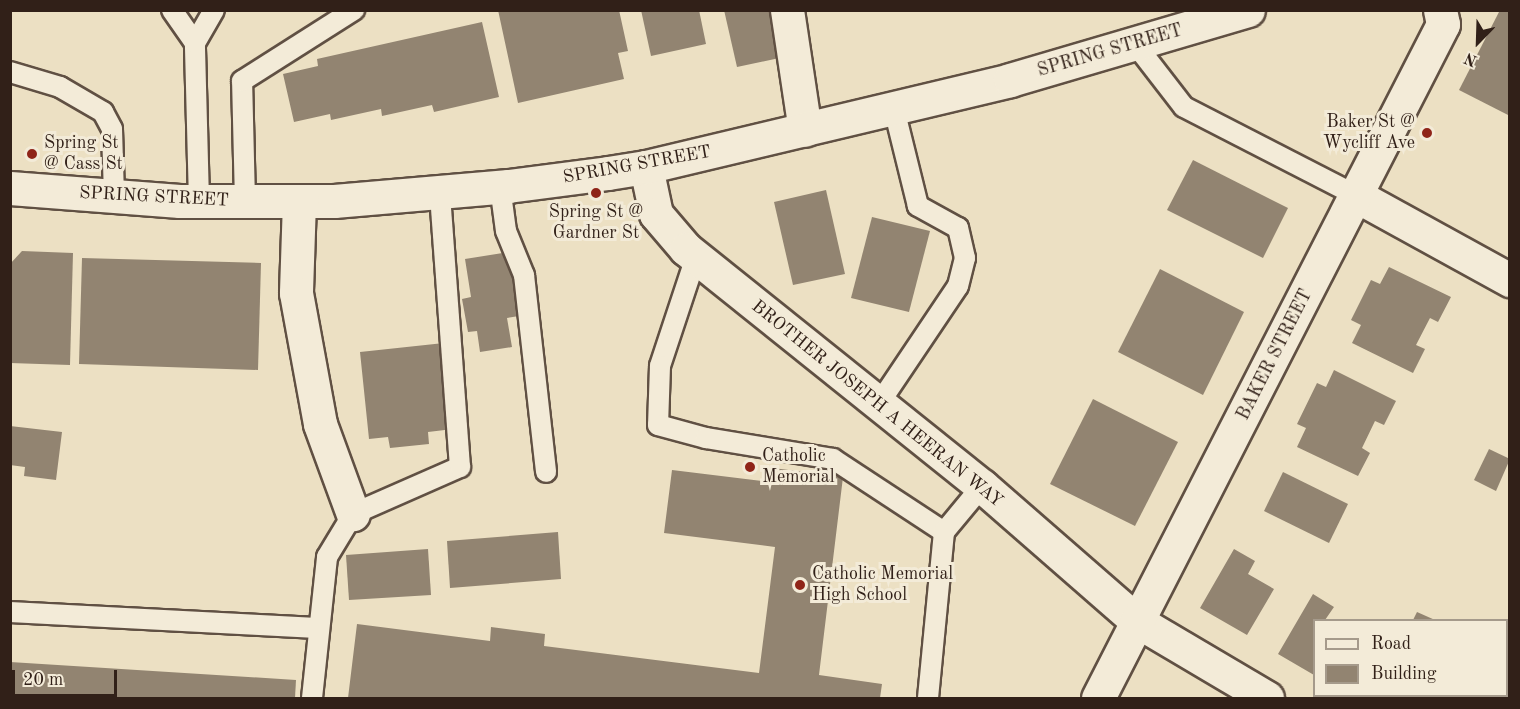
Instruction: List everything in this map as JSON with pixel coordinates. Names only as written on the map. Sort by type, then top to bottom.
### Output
[{"type":"street","points":[[787,10],[805,130]]},
{"type":"street","name":"SPRING STREET","points":[[10,188],[199,201],[334,201],[500,186],[646,167],[894,109],[1136,45],[1248,10]]},
{"type":"street","name":"BAKER STREET","points":[[1098,699],[1443,24],[1440,10]]},
{"type":"street","name":"BROTHER JOSEPH A HEERAN WAY","points":[[646,167],[656,214],[696,257],[982,486],[1137,621],[1267,699]]},
{"type":"street","points":[[1357,196],[1509,280]]},
{"type":"street","points":[[299,201],[296,293],[320,424],[353,514]]},
{"type":"lane","points":[[172,10],[195,43]]},
{"type":"lane","points":[[199,201],[195,43],[214,10]]},
{"type":"lane","points":[[245,201],[242,81],[354,10]]},
{"type":"lane","points":[[1136,45],[1184,107],[1357,196]]},
{"type":"lane","points":[[10,72],[60,87],[103,112],[112,129],[114,196]]},
{"type":"lane","points":[[878,405],[958,286],[965,258],[958,228],[918,206],[894,109]]},
{"type":"lane","points":[[500,186],[506,231],[524,275],[546,472]]},
{"type":"lane","points":[[312,699],[317,628],[327,557],[353,514],[460,466],[440,192]]},
{"type":"lane","points":[[696,257],[660,366],[658,425],[706,438],[833,459],[944,532]]},
{"type":"lane","points":[[928,699],[944,532],[982,486]]},
{"type":"lane","points":[[10,612],[317,628]]},
{"type":"building","points":[[498,10],[619,10],[628,51],[618,53],[624,79],[518,103]]},
{"type":"building","points":[[641,10],[699,10],[706,44],[651,56]]},
{"type":"building","points":[[724,10],[774,10],[784,57],[737,67]]},
{"type":"building","points":[[1500,10],[1510,10],[1510,116],[1459,90]]},
{"type":"building","points":[[482,22],[499,97],[434,112],[432,105],[382,116],[381,109],[331,120],[330,114],[294,122],[283,74],[318,66],[317,59]]},
{"type":"building","points":[[1193,160],[1288,208],[1263,258],[1167,210]]},
{"type":"building","points":[[826,190],[845,274],[793,285],[774,202]]},
{"type":"building","points":[[872,217],[930,231],[909,312],[851,298]]},
{"type":"building","points":[[22,251],[73,253],[70,365],[10,363],[10,264]]},
{"type":"building","points":[[509,252],[519,316],[507,318],[512,347],[480,352],[477,331],[468,332],[462,299],[471,297],[465,259]]},
{"type":"building","points":[[82,258],[261,263],[258,370],[79,364]]},
{"type":"building","points":[[1389,267],[1451,297],[1438,322],[1430,318],[1416,345],[1425,349],[1413,373],[1352,343],[1361,325],[1351,320],[1371,280],[1380,284]]},
{"type":"building","points":[[1160,269],[1244,312],[1203,395],[1118,352]]},
{"type":"building","points":[[444,343],[453,429],[428,432],[429,444],[390,448],[388,437],[369,439],[360,352]]},
{"type":"building","points":[[1334,370],[1396,401],[1384,425],[1375,421],[1362,448],[1370,453],[1358,476],[1297,447],[1306,428],[1297,424],[1317,383],[1326,387]]},
{"type":"building","points":[[1093,399],[1178,442],[1135,526],[1050,484]]},
{"type":"building","points":[[10,426],[62,432],[56,480],[24,476],[25,467],[10,465]]},
{"type":"building","points":[[1489,449],[1510,459],[1496,491],[1474,480]]},
{"type":"building","name":"Catholic Memorial High School","points":[[773,468],[843,477],[819,675],[882,684],[880,698],[348,698],[357,624],[490,641],[491,627],[545,634],[544,646],[759,673],[775,547],[664,533],[672,470],[771,482]]},
{"type":"building","points":[[1283,472],[1348,504],[1329,543],[1264,511]]},
{"type":"building","points":[[558,532],[561,579],[450,588],[447,541]]},
{"type":"building","points":[[428,549],[431,595],[349,600],[346,555]]},
{"type":"building","points":[[1234,549],[1255,561],[1248,574],[1274,589],[1247,635],[1200,608]]},
{"type":"building","points":[[1313,594],[1334,607],[1326,619],[1313,619],[1313,674],[1278,654]]},
{"type":"building","points":[[1417,612],[1433,619],[1414,619]]},
{"type":"building","points":[[10,662],[296,680],[295,698],[10,698]]},
{"type":"building","points":[[1508,688],[1510,689],[1510,698],[1464,698],[1508,697]]},
{"type":"building","points":[[1372,697],[1414,697],[1413,698]]},
{"type":"place","name":"Baker St @ Wycliff Ave","points":[[1427,133]]},
{"type":"place","name":"Spring St @ Cass St","points":[[32,154]]},
{"type":"place","name":"Spring St @ Gardner St","points":[[596,193]]},
{"type":"place","name":"Catholic Memorial","points":[[750,467]]},
{"type":"place","name":"Catholic Memorial High School","points":[[800,585]]}]
